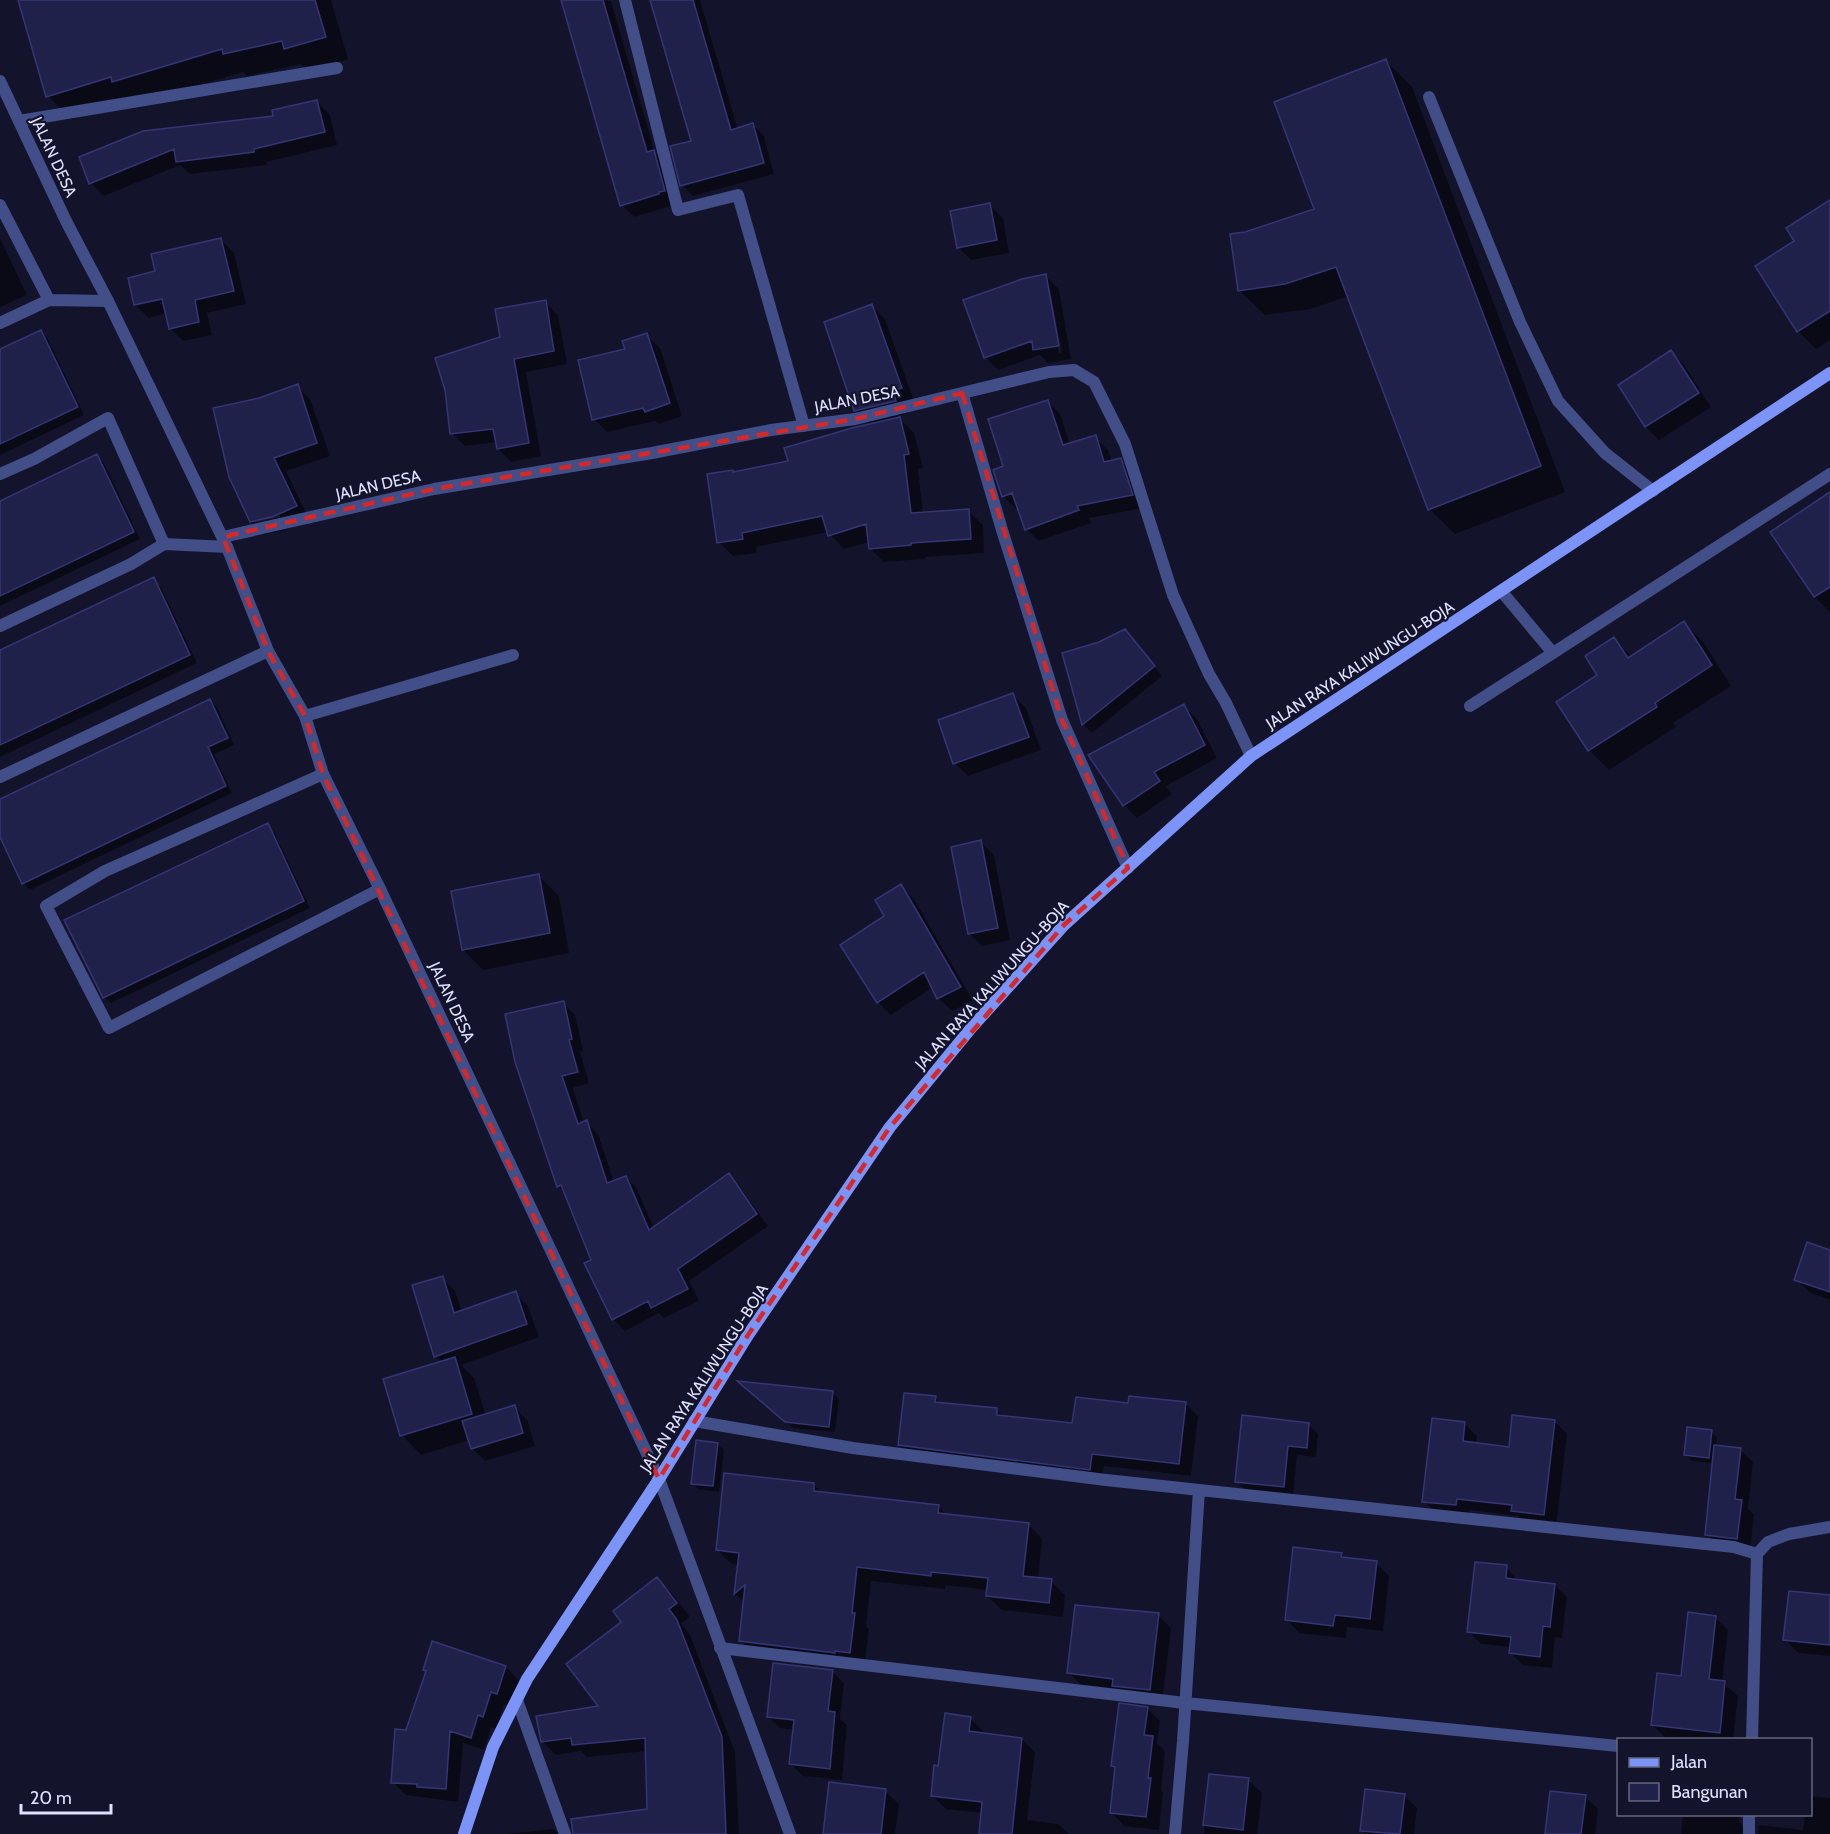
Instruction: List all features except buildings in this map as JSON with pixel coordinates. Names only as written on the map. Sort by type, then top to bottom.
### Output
[{"type":"main road","name":"JALAN RAYA KALIWUNGU-BOJA","points":[[464,1834],[493,1746],[528,1679],[659,1479],[748,1335],[890,1127],[972,1028],[1064,926],[1251,756],[1830,373]]},
{"type":"street","points":[[625,0],[678,210],[738,195],[804,426]]},
{"type":"street","points":[[19,121],[337,68]]},
{"type":"street","name":"JALAN DESA","points":[[0,81],[66,221],[108,301],[225,542],[268,651],[305,716],[323,774],[380,889],[659,1479],[790,1834]]},
{"type":"street","points":[[1429,97],[1520,322],[1558,400],[1605,453],[1653,491]]},
{"type":"street","points":[[0,205],[49,300]]},
{"type":"street","points":[[0,323],[49,300],[108,301]]},
{"type":"street","name":"JALAN DESA","points":[[225,542],[434,489],[855,419],[1050,372],[1074,370],[1094,382],[1125,444],[1173,595],[1251,756]]},
{"type":"street","points":[[962,393],[1002,530],[1062,720],[1128,868]]},
{"type":"street","points":[[0,474],[34,459],[108,418],[164,544]]},
{"type":"street","points":[[1470,706],[1830,474]]},
{"type":"street","points":[[0,626],[131,564],[164,544],[225,542]]},
{"type":"street","points":[[1502,592],[1553,653]]},
{"type":"street","points":[[0,777],[268,651]]},
{"type":"street","points":[[305,716],[513,655]]},
{"type":"street","points":[[323,774],[105,871],[46,906],[109,1028],[380,889]]},
{"type":"street","points":[[694,1421],[853,1448],[1199,1490],[1734,1547],[1757,1554]]},
{"type":"street","points":[[1175,1834],[1199,1490]]},
{"type":"street","points":[[1752,1738],[1757,1554],[1768,1542],[1789,1534],[1830,1527]]},
{"type":"street","points":[[720,1648],[1185,1703],[1617,1746]]},
{"type":"street","points":[[517,1700],[565,1834]]},
{"type":"street","points":[[1749,1816],[1749,1834]]},
{"type":"highlighted area","points":[[962,393],[1062,720],[1128,868],[1064,925],[890,1127],[748,1335],[659,1479],[323,774],[305,716],[268,651],[223,537],[434,489],[855,419]]}]
